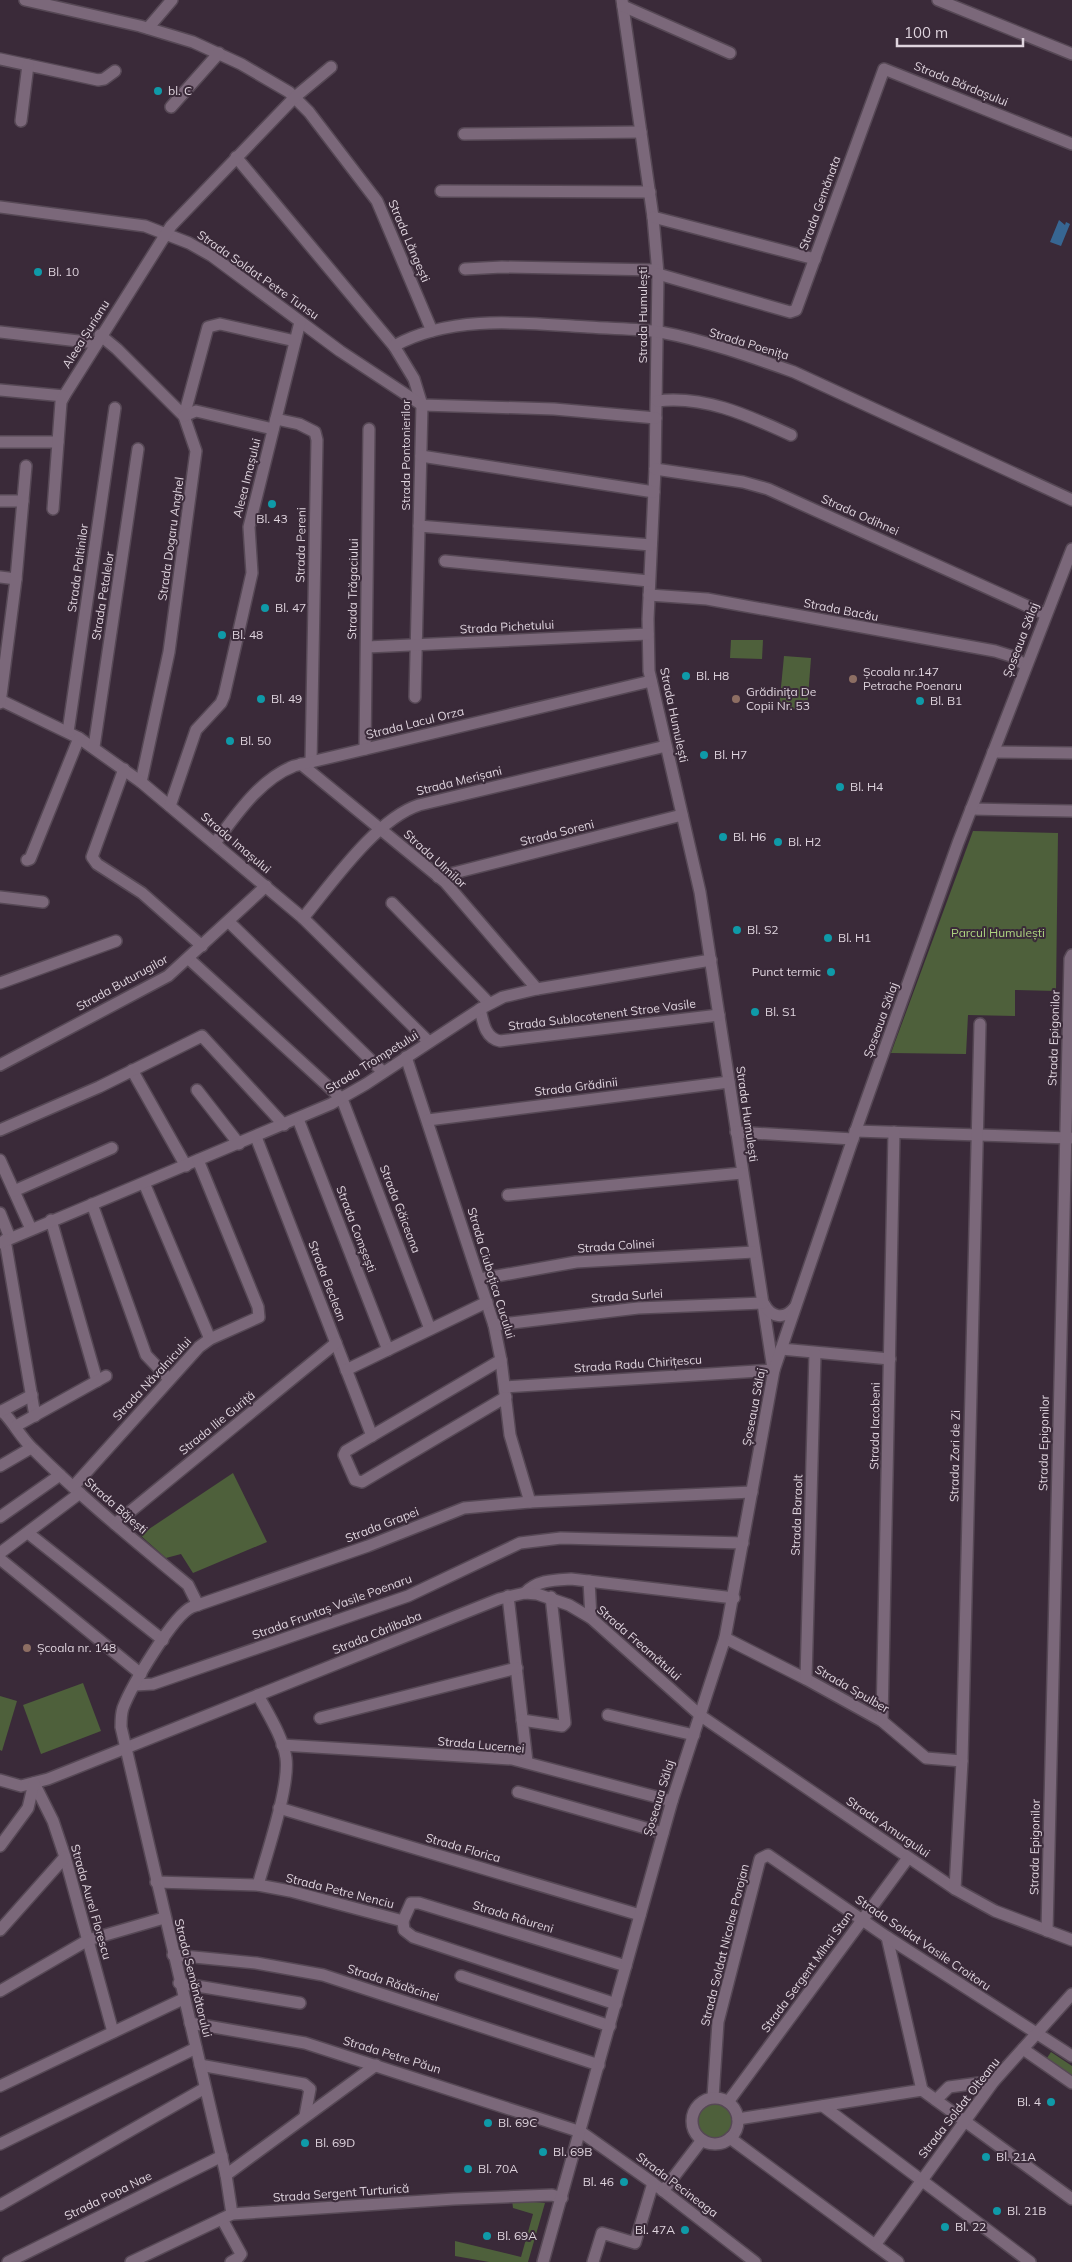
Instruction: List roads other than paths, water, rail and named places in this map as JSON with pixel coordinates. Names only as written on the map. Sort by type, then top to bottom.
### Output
[{"type":"street","name":"Strada Lăngești","points":[[25,0],[148,28],[219,53],[266,78],[295,97],[309,112],[377,201],[432,331]]},
{"type":"street","points":[[148,28],[172,0]]},
{"type":"street","points":[[938,0],[1072,54]]},
{"type":"street","points":[[622,3],[730,53]]},
{"type":"street","name":"Strada Humulești","points":[[622,3],[650,192],[657,272],[657,401],[648,634],[651,681],[700,892],[754,1252],[774,1370]]},
{"type":"street","points":[[171,107],[219,53]]},
{"type":"street","points":[[0,59],[98,80],[104,79],[115,72]]},
{"type":"street","points":[[21,121],[28,65]]},
{"type":"street","points":[[167,232],[236,157],[295,97],[331,67]]},
{"type":"street","name":"Strada Bărdașului","points":[[866,112],[881,71],[887,68],[1072,144]]},
{"type":"street","name":"Strada Gemănata","points":[[653,217],[815,259],[866,112]]},
{"type":"street","points":[[464,134],[641,132]]},
{"type":"street","name":"Strada Pontonierilor","points":[[236,157],[394,346],[414,379],[422,405],[415,697]]},
{"type":"street","points":[[440,191],[650,192]]},
{"type":"street","name":"Strada Soldat Petre Tunsu","points":[[0,207],[118,222],[167,232],[212,256],[340,351],[422,405]]},
{"type":"street","name":"Aleea Șurianu","points":[[64,396],[98,339],[167,232]]},
{"type":"street","points":[[465,269],[502,267],[657,272],[790,312],[796,310],[815,259]]},
{"type":"street","name":"Aleea Imașului","points":[[170,806],[196,730],[224,696],[252,573],[249,527],[300,322]]},
{"type":"street","name":"Strada Poenița","points":[[394,346],[432,331],[464,326],[523,323],[658,332],[766,362],[794,372],[1072,500]]},
{"type":"street","points":[[186,420],[208,327],[220,324],[295,341]]},
{"type":"street","points":[[0,332],[98,339]]},
{"type":"street","name":"Strada Dogaru Anghel","points":[[98,339],[117,349],[186,420],[195,446],[196,468],[169,652],[141,782]]},
{"type":"street","points":[[0,390],[64,396],[58,442],[53,509]]},
{"type":"street","points":[[657,401],[678,400],[715,405],[741,413],[791,436]]},
{"type":"street","points":[[422,405],[554,409],[656,418]]},
{"type":"street","name":"Strada Paltinilor","points":[[68,732],[115,408]]},
{"type":"street","name":"Strada Pereni","points":[[186,420],[196,411],[310,428],[316,436],[306,763]]},
{"type":"street","name":"Strada Trăgaciului","points":[[365,750],[369,429]]},
{"type":"street","points":[[0,442],[58,442]]},
{"type":"street","name":"Strada Petalelor","points":[[94,747],[138,449]]},
{"type":"street","points":[[421,456],[654,492]]},
{"type":"street","points":[[0,701],[16,579],[26,466]]},
{"type":"street","name":"Strada Odihnei","points":[[655,469],[756,484],[1045,614]]},
{"type":"street","points":[[0,501],[23,501]]},
{"type":"street","points":[[419,526],[651,546]]},
{"type":"street","name":"Șoseaua Sălaj","points":[[543,2262],[581,2132],[672,1801],[725,1638],[734,1598],[774,1370],[854,1135],[971,809],[1025,665],[1072,549]]},
{"type":"street","points":[[445,561],[649,581]]},
{"type":"street","points":[[0,577],[16,579]]},
{"type":"street","points":[[1060,577],[1072,577]]},
{"type":"street","name":"Strada Bacău","points":[[649,595],[707,599],[995,651],[1011,656],[1025,665]]},
{"type":"street","name":"Strada Pichetului","points":[[367,647],[648,634]]},
{"type":"street","name":"Strada Lacul Orza","points":[[215,843],[263,786],[277,774],[306,763],[651,681]]},
{"type":"street","name":"Strada Imașului","points":[[0,701],[79,738],[141,782],[302,918],[429,1042]]},
{"type":"street","points":[[27,860],[30,859],[79,738]]},
{"type":"street","name":"Strada Merișani","points":[[302,918],[379,828],[400,812],[419,805],[666,746]]},
{"type":"street","points":[[993,752],[1072,754]]},
{"type":"street","name":"Strada Ulmilor","points":[[306,763],[379,828],[438,876],[537,989]]},
{"type":"street","points":[[124,769],[92,857],[97,864],[152,902],[202,946]]},
{"type":"street","points":[[971,809],[1072,811]]},
{"type":"street","name":"Strada Soreni","points":[[438,876],[682,815]]},
{"type":"street","name":"Strada Buturugilor","points":[[0,1065],[168,976],[189,959],[266,886]]},
{"type":"street","points":[[0,897],[43,902]]},
{"type":"street","points":[[392,902],[485,1006]]},
{"type":"street","points":[[229,922],[383,1072]]},
{"type":"street","points":[[0,983],[116,941]]},
{"type":"street","name":"Strada Epigonilor","points":[[1047,1931],[1068,1138],[1070,958],[1072,955]]},
{"type":"street","points":[[189,959],[342,1099]]},
{"type":"street","name":"Strada Trompetului","points":[[5,1240],[256,1137],[342,1099],[485,1006],[513,994],[711,960]]},
{"type":"street","name":"Strada Sublocotenent Stroe Vasile","points":[[485,1006],[489,1036],[500,1041],[719,1015]]},
{"type":"street","name":"Strada Zori de Zi","points":[[955,1888],[962,1761],[980,1024]]},
{"type":"street","points":[[0,1130],[202,1036],[284,1125]]},
{"type":"street","name":"Strada Ciuboțica Cucului","points":[[406,1057],[488,1302],[502,1360],[510,1435],[530,1502]]},
{"type":"street","points":[[132,1070],[186,1166]]},
{"type":"street","name":"Strada Grădinii","points":[[428,1120],[728,1082]]},
{"type":"street","points":[[197,1090],[239,1144]]},
{"type":"street","name":"Strada Găiceana","points":[[342,1099],[430,1329]]},
{"type":"street","name":"Strada Comșești","points":[[298,1119],[388,1350]]},
{"type":"street","points":[[736,1132],[854,1135],[894,1132],[1068,1138]]},
{"type":"street","name":"Strada Iacobeni","points":[[882,1721],[894,1132]]},
{"type":"street","name":"Strada Beclean","points":[[256,1137],[372,1436]]},
{"type":"street","points":[[14,1191],[112,1148]]},
{"type":"street","points":[[0,1160],[31,1229]]},
{"type":"street","name":"Strada Năvalnicului","points":[[0,1553],[28,1533],[76,1490],[169,1379],[210,1338],[253,1321],[258,1317],[258,1307],[198,1160]]},
{"type":"street","points":[[508,1195],[742,1174]]},
{"type":"street","points":[[144,1183],[210,1338]]},
{"type":"street","points":[[92,1204],[146,1355],[169,1379]]},
{"type":"street","points":[[0,1214],[35,1416]]},
{"type":"street","points":[[16,1426],[102,1378],[51,1220]]},
{"type":"street","name":"Strada Colinei","points":[[480,1279],[576,1262],[754,1252]]},
{"type":"street","points":[[346,1370],[488,1302]]},
{"type":"street","points":[[763,1303],[768,1311],[777,1316],[786,1315],[796,1305]]},
{"type":"street","name":"Strada Surlei","points":[[494,1325],[638,1308],[763,1303]]},
{"type":"street","name":"Strada Ilie Guriță","points":[[115,1524],[336,1343]]},
{"type":"street","points":[[781,1349],[890,1359]]},
{"type":"street","name":"Strada Baraolt","points":[[806,1679],[815,1353]]},
{"type":"street","points":[[502,1360],[346,1451],[344,1455],[358,1483],[397,1463],[506,1392]]},
{"type":"street","name":"Strada Radu Chirițescu","points":[[506,1392],[774,1370]]},
{"type":"street","points":[[1,1412],[32,1395]]},
{"type":"street","name":"Strada Băjești","points":[[1,1412],[16,1426],[31,1448],[76,1490],[188,1585],[198,1605]]},
{"type":"street","points":[[0,1466],[31,1448]]},
{"type":"street","points":[[0,1517],[60,1475]]},
{"type":"street","name":"Strada Grapei","points":[[124,1748],[121,1727],[122,1714],[135,1684],[182,1613],[198,1605],[368,1546],[450,1512],[478,1505],[752,1492]]},
{"type":"street","points":[[28,1533],[163,1640]]},
{"type":"street","name":"Strada Fruntaș Vasile Poenaru","points":[[135,1684],[153,1684],[401,1599],[520,1542],[561,1538],[744,1543]]},
{"type":"street","points":[[0,1560],[141,1674]]},
{"type":"street","name":"Strada Cârlibaba","points":[[38,1782],[508,1596],[525,1593],[535,1585],[544,1582],[560,1579],[589,1581],[734,1598]]},
{"type":"street","points":[[589,1581],[591,1618]]},
{"type":"street","name":"Strada Freamătului","points":[[525,1593],[551,1597],[591,1618],[701,1716]]},
{"type":"street","points":[[508,1596],[527,1762]]},
{"type":"street","points":[[522,1720],[562,1726],[566,1723],[551,1597]]},
{"type":"street","name":"Strada Spulber","points":[[725,1638],[806,1679],[882,1721],[926,1758],[962,1761]]},
{"type":"street","points":[[320,1718],[517,1668]]},
{"type":"street","points":[[258,1695],[282,1745],[287,1765],[279,1808],[258,1886]]},
{"type":"street","points":[[608,1715],[694,1735]]},
{"type":"street","name":"Strada Amurgului","points":[[701,1716],[908,1858],[955,1888],[995,1911],[1072,1940]]},
{"type":"street","name":"Strada Lucernei","points":[[282,1745],[527,1762],[672,1801]]},
{"type":"street","name":"Strada Semănătorului","points":[[124,1748],[226,2175],[227,2217],[240,2254],[238,2258],[231,2262]]},
{"type":"street","points":[[0,1780],[14,1785],[38,1782],[28,1808],[0,1846]]},
{"type":"street","name":"Strada Aurel Florescu","points":[[38,1782],[65,1857],[113,2032]]},
{"type":"street","points":[[518,1792],[663,1833]]},
{"type":"street","name":"Strada Florica","points":[[279,1808],[640,1915]]},
{"type":"street","name":"Strada Soldat Vasile Croitoru","points":[[760,1859],[764,1856],[772,1856],[887,1937],[1072,2056]]},
{"type":"street","points":[[0,1930],[65,1857]]},
{"type":"street","name":"Strada Sergent Mihai Stan","points":[[728,2102],[908,1858]]},
{"type":"street","name":"Strada Soldat Nicolae Porojan","points":[[713,2097],[718,2022],[760,1859]]},
{"type":"street","name":"Strada Petre Nenciu","points":[[156,1882],[258,1886],[290,1891],[403,1921],[404,1930],[413,1937],[616,2004]]},
{"type":"street","name":"Strada Râureni","points":[[403,1921],[411,1903],[419,1903],[626,1966]]},
{"type":"street","points":[[0,1991],[88,1940],[164,1918]]},
{"type":"street","points":[[887,1937],[922,2090],[1072,2199]]},
{"type":"street","name":"Strada Rădăcinei","points":[[173,1955],[256,1964],[324,1975],[599,2065]]},
{"type":"street","points":[[461,1976],[610,2026]]},
{"type":"street","points":[[179,1983],[300,2003]]},
{"type":"street","name":"Strada Soldat Olteanu","points":[[875,2244],[994,2081],[1072,1994]]},
{"type":"street","points":[[0,2086],[184,1999]]},
{"type":"street","name":"Strada Petre Păun","points":[[190,2023],[305,2043],[581,2132]]},
{"type":"street","points":[[0,2144],[196,2048]]},
{"type":"street","points":[[1023,2049],[1072,2083]]},
{"type":"street","points":[[200,2065],[304,2084],[310,2089],[305,2116]]},
{"type":"street","points":[[226,2175],[376,2065]]},
{"type":"street","points":[[936,2100],[949,2087],[994,2081]]},
{"type":"street","points":[[0,2205],[205,2088]]},
{"type":"street","points":[[738,2119],[922,2090]]},
{"type":"street","points":[[713,2097],[728,2102],[733,2106],[738,2119],[735,2133],[730,2138],[716,2144],[702,2140],[693,2129],[692,2115],[700,2103],[713,2097]]},
{"type":"street","points":[[823,2106],[1026,2261]]},
{"type":"street","name":"Strada Pecineaga","points":[[581,2132],[663,2191],[755,2262]]},
{"type":"street","points":[[730,2138],[898,2262]]},
{"type":"street","points":[[663,2191],[702,2140]]},
{"type":"street","name":"Strada Popa Nae","points":[[8,2262],[222,2156]]},
{"type":"street","points":[[593,2262],[602,2233],[635,2243],[652,2183]]},
{"type":"street","name":"Strada Sergent Turturică","points":[[131,2262],[227,2217],[462,2198],[552,2195],[562,2198]]},
{"type":"water","points":[[1059,220],[1065,225],[1066,222],[1070,224],[1061,246],[1050,242]]},
{"type":"place","name":"bl. C","points":[[158,91]]},
{"type":"place","name":"Bl. 10","points":[[38,272]]},
{"type":"place","name":"Bl. 43","points":[[272,504]]},
{"type":"place","name":"Bl. 47","points":[[265,608]]},
{"type":"place","name":"Bl. 48","points":[[222,635]]},
{"type":"place","name":"Bl. H8","points":[[686,676]]},
{"type":"place","name":"Școala nr.147 Petrache Poenaru","points":[[853,679]]},
{"type":"place","name":"Bl. 49","points":[[261,699]]},
{"type":"place","name":"Grădiniţa De Copii Nr. 53","points":[[736,699]]},
{"type":"place","name":"Bl. B1","points":[[920,701]]},
{"type":"place","name":"Bl. 50","points":[[230,741]]},
{"type":"place","name":"Bl. H7","points":[[704,755]]},
{"type":"place","name":"Bl. H4","points":[[840,787]]},
{"type":"place","name":"Bl. H6","points":[[723,837]]},
{"type":"place","name":"Bl. H2","points":[[778,842]]},
{"type":"place","name":"Bl. S2","points":[[737,930]]},
{"type":"place","name":"Bl. H1","points":[[828,938]]},
{"type":"place","name":"Punct termic","points":[[831,972]]},
{"type":"place","name":"Bl. S1","points":[[755,1012]]},
{"type":"place","name":"Școala nr. 148","points":[[27,1648]]},
{"type":"place","name":"Bl. 4","points":[[1051,2102]]},
{"type":"place","name":"Bl. 69C","points":[[488,2123]]},
{"type":"place","name":"Bl. 69D","points":[[305,2143]]},
{"type":"place","name":"Bl. 69B","points":[[543,2152]]},
{"type":"place","name":"Bl. 21A","points":[[986,2157]]},
{"type":"place","name":"Bl. 70A","points":[[468,2169]]},
{"type":"place","name":"Bl. 46","points":[[624,2182]]},
{"type":"place","name":"Bl. 21B","points":[[997,2211]]},
{"type":"place","name":"Bl. 22","points":[[945,2227]]},
{"type":"place","name":"Bl. 47A","points":[[685,2230]]},
{"type":"place","name":"Bl. 69A","points":[[487,2236]]},
{"type":"park label","name":"Parcul Humulești","points":[[998,933]]}]
